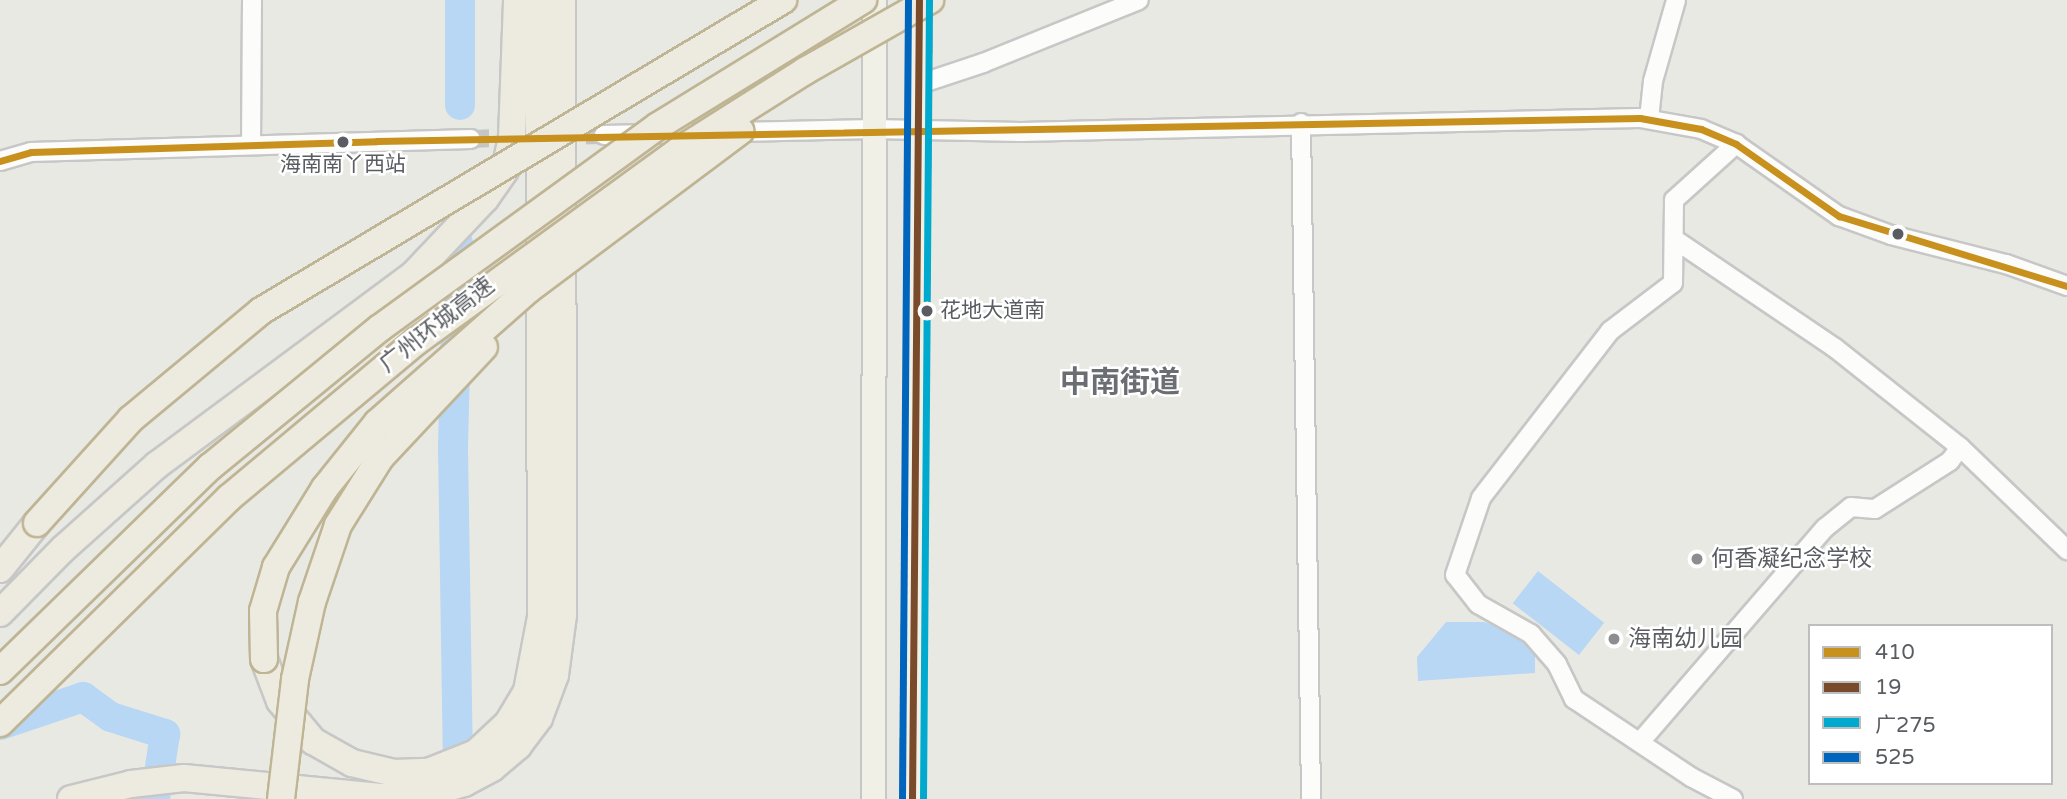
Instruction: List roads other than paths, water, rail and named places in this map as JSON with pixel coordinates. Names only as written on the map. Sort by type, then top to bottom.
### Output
[{"type":"highway","points":[[0,613],[63,549],[193,435],[414,274],[485,199],[505,170],[512,138],[517,0]]},
{"type":"highway","points":[[539,0],[541,617],[534,670],[524,700],[502,731],[469,757],[428,772],[385,772],[335,755],[306,734],[276,693],[264,659],[263,611],[276,567],[307,514],[368,434],[484,326],[661,187],[936,0]]},
{"type":"highway","points":[[71,799],[149,781],[213,778],[380,797],[430,794],[475,778],[500,761],[525,737],[543,708],[555,675],[563,615],[562,0]]},
{"type":"highway","points":[[0,569],[131,419],[261,311],[783,0]]},
{"type":"highway","name":"广州环城高速","points":[[0,670],[185,491],[380,328],[658,126],[863,0]]},
{"type":"highway","name":"广州环城高速","points":[[0,723],[219,507],[435,327],[701,136],[930,0]]},
{"type":"highway","points":[[281,799],[288,719],[307,624],[331,540],[357,488],[447,383],[661,187]]},
{"type":"main road","points":[[873,799],[874,0]]},
{"type":"main road","points":[[912,799],[919,0]]},
{"type":"street","points":[[251,145],[252,0]]},
{"type":"street","points":[[917,85],[1139,0]]},
{"type":"street","points":[[1649,119],[1653,81],[1676,0]]},
{"type":"street","points":[[604,135],[1587,116],[1649,119],[1701,129],[1736,144],[1839,216],[2006,264],[2067,286]]},
{"type":"street","points":[[1301,123],[1311,799]]},
{"type":"street","points":[[0,162],[31,152],[471,139]]},
{"type":"street","points":[[1733,799],[1640,743],[1574,699],[1557,664],[1531,634],[1478,604],[1455,575],[1481,498],[1610,331],[1673,283],[1674,200],[1736,144]]},
{"type":"street","points":[[1674,239],[1835,348],[1960,447],[2067,550]]},
{"type":"street","points":[[1640,743],[1825,528],[1851,507],[1875,509],[1951,461],[1960,447]]},
{"type":"water","points":[[1538,571],[1604,623],[1579,655],[1513,603]]},
{"type":"water","points":[[1446,622],[1484,622],[1505,629],[1535,650],[1535,673],[1418,681],[1417,657]]},
{"type":"waterway","points":[[460,0],[460,105]]},
{"type":"waterway","points":[[458,243],[453,448],[458,750]]},
{"type":"waterway","points":[[0,725],[83,697],[111,717],[165,734],[155,799]]},
{"type":"tunnel","points":[[559,136],[604,135]]},
{"type":"tunnel","points":[[471,139],[520,137]]},
{"type":"place","name":"海南南丫西站","points":[[343,142]]},
{"type":"place","name":"花地大道南","points":[[927,311]]},
{"type":"place","name":"何香凝纪念学校","points":[[1697,559]]},
{"type":"place","name":"海南幼儿园","points":[[1614,639]]},
{"type":"district","name":"中南街道","points":[[1120,383]]}]
